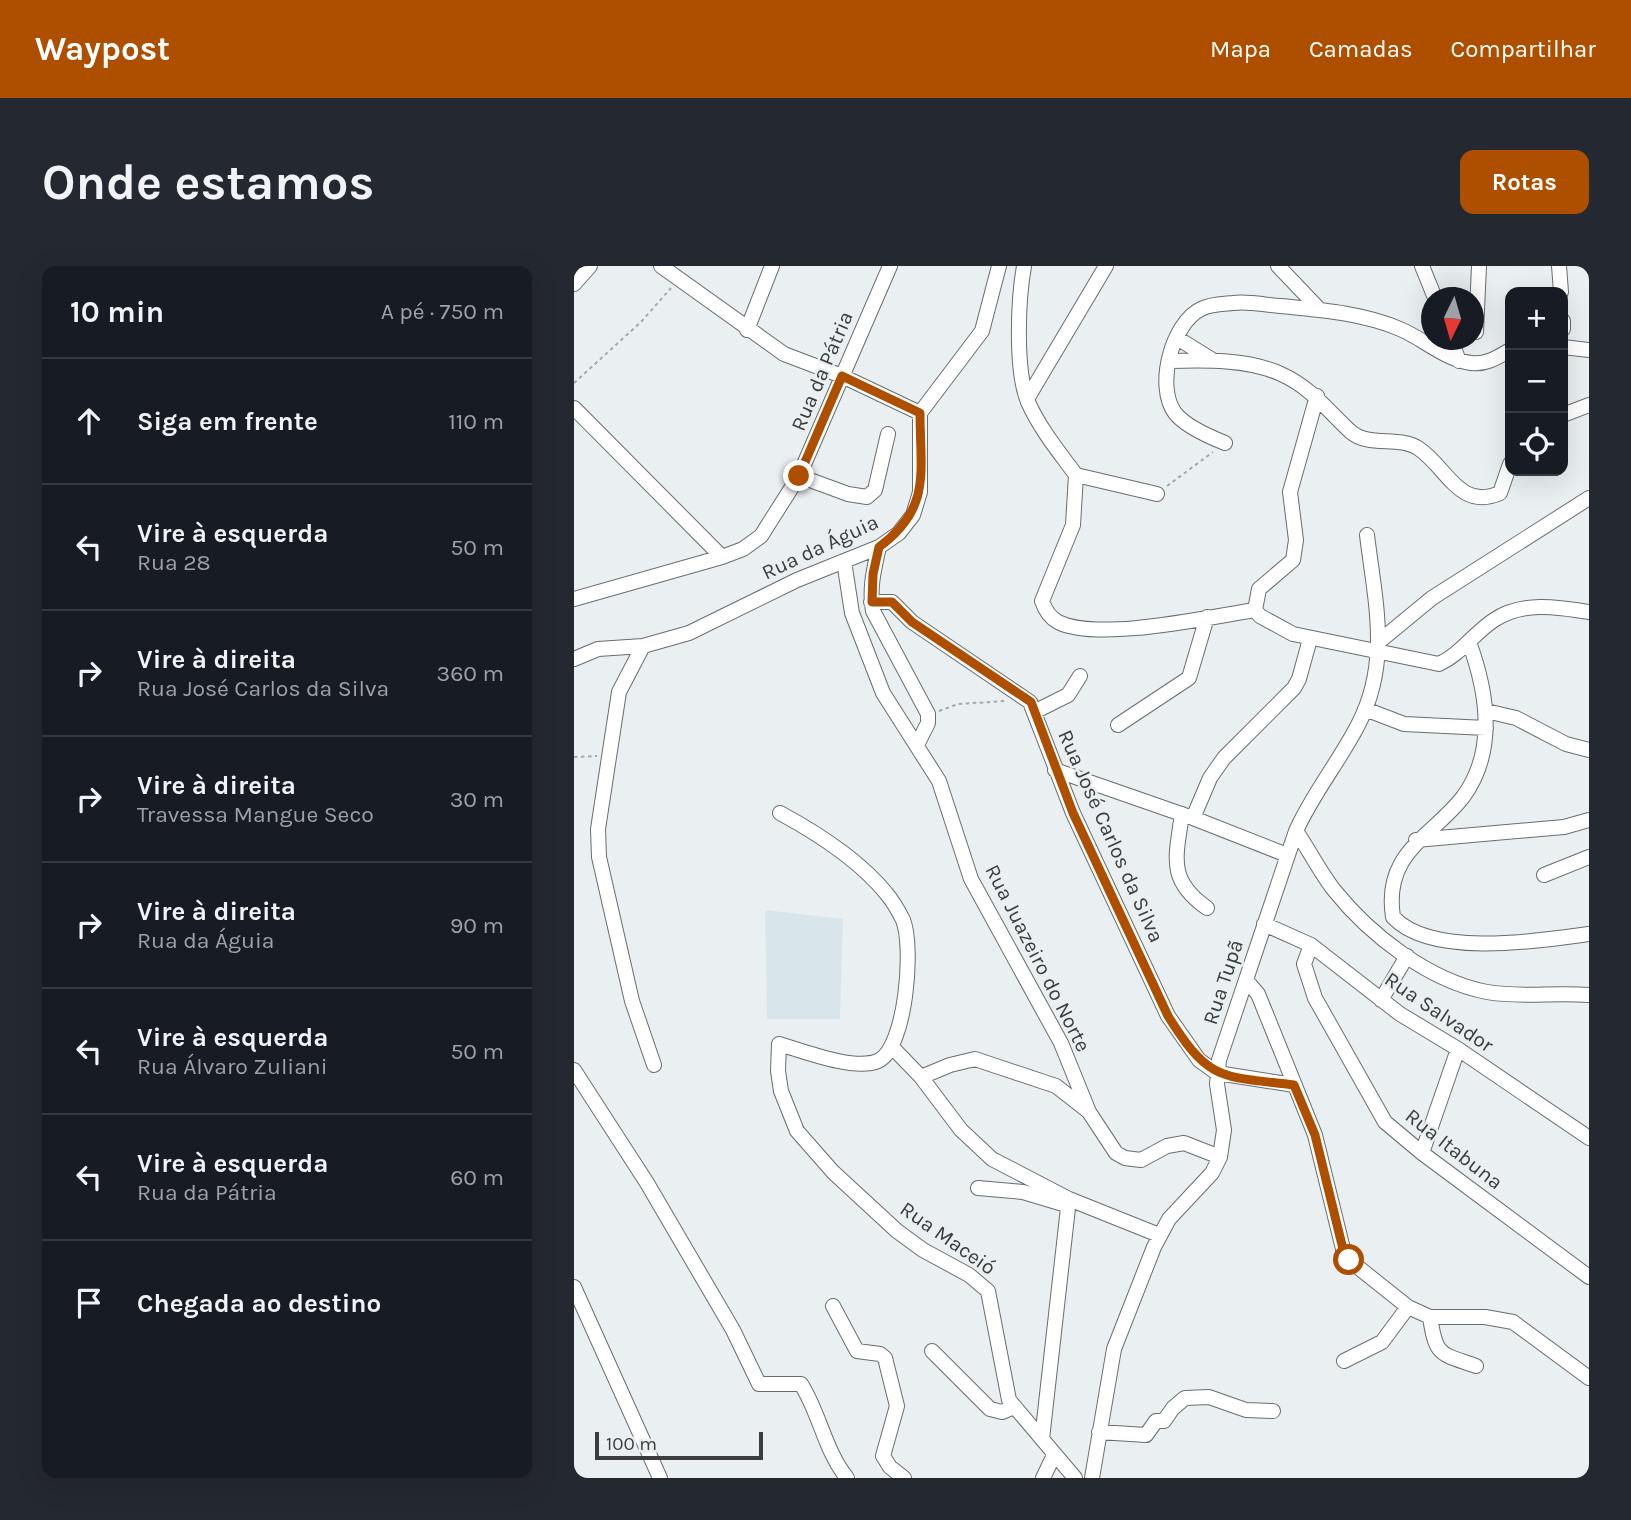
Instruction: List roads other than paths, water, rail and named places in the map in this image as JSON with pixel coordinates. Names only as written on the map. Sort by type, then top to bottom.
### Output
[{"type":"street","points":[[574,284],[590,266]]},
{"type":"street","points":[[662,266],[710,299],[747,330],[784,354],[842,376],[920,413],[982,331],[999,266]]},
{"type":"street","points":[[747,330],[772,266]]},
{"type":"street","name":"Rua da Pátria","points":[[576,596],[722,557],[743,549],[761,536],[799,476],[890,266]]},
{"type":"street","points":[[1024,266],[1020,337],[1027,399],[1041,426],[1076,475],[1073,525],[1061,558],[1044,590],[1042,601],[1045,611],[1055,621],[1088,628],[1126,628],[1255,610],[1276,626],[1310,639],[1379,646],[1439,664],[1494,620],[1528,607],[1589,612]]},
{"type":"street","points":[[1027,399],[1106,266]]},
{"type":"street","points":[[1278,266],[1320,310]]},
{"type":"street","points":[[1422,266],[1431,287]]},
{"type":"street","points":[[1478,287],[1479,266]]},
{"type":"street","points":[[1559,266],[1561,287]]},
{"type":"street","points":[[1225,443],[1195,427],[1173,410],[1168,391],[1170,362],[1177,338],[1190,317],[1202,308],[1237,302],[1320,310],[1383,322],[1459,360],[1488,362],[1505,353]]},
{"type":"street","points":[[1177,338],[1212,360]]},
{"type":"street","points":[[1568,348],[1589,350]]},
{"type":"street","points":[[1455,350],[1459,360]]},
{"type":"street","points":[[1170,362],[1212,360],[1279,373],[1317,396],[1358,436],[1418,448],[1460,489],[1474,498],[1488,498],[1500,493],[1506,476]]},
{"type":"street","points":[[1255,610],[1259,589],[1288,566],[1295,552],[1290,492],[1317,396]]},
{"type":"street","points":[[1568,413],[1589,405]]},
{"type":"street","points":[[574,408],[722,557]]},
{"type":"street","name":"Rua da Águia","points":[[574,659],[598,649],[643,646],[689,632],[797,580],[879,547],[899,533],[913,514],[920,492],[920,413]]},
{"type":"street","points":[[799,476],[848,494],[867,496],[874,490],[888,434]]},
{"type":"street","points":[[1076,475],[1157,494]]},
{"type":"street","points":[[1379,646],[1432,598],[1589,498]]},
{"type":"street","name":"Rua Tupã","points":[[1092,1478],[1114,1349],[1159,1235],[1169,1219],[1212,1173],[1220,1157],[1224,1130],[1217,1073],[1287,855],[1312,797],[1348,742],[1365,709],[1379,646],[1367,535]]},
{"type":"street","points":[[879,547],[873,574],[873,611],[929,718],[917,745]]},
{"type":"street","name":"Rua Juazeiro do Norte","points":[[844,561],[847,589],[858,629],[883,693],[896,718],[917,745],[939,781],[971,879],[1061,1043],[1088,1112],[1116,1153],[1125,1158],[1141,1160],[1167,1146],[1184,1143],[1220,1157]]},
{"type":"street","name":"Rua José Carlos da Silva","points":[[872,602],[892,602],[912,622],[932,632],[968,662],[1023,695],[1036,711],[1055,770],[1168,1016],[1199,1060],[1217,1073]]},
{"type":"street","points":[[1118,725],[1189,678],[1207,617]]},
{"type":"street","points":[[1207,908],[1188,895],[1175,860],[1187,816],[1224,758],[1294,688],[1310,639]]},
{"type":"street","points":[[1469,642],[1478,666],[1486,711],[1482,758],[1463,797],[1416,841],[1395,881],[1391,904],[1393,917],[1400,925],[1414,932],[1468,942],[1506,943],[1589,934]]},
{"type":"street","points":[[643,646],[619,692],[598,829],[599,857],[632,1001],[654,1065]]},
{"type":"street","points":[[1036,711],[1068,695],[1080,676]]},
{"type":"street","points":[[1365,709],[1404,724],[1486,728]]},
{"type":"street","points":[[1486,711],[1516,718],[1566,744],[1589,750]]},
{"type":"street","points":[[1055,770],[1187,816],[1287,855]]},
{"type":"street","points":[[780,813],[810,830],[846,856],[886,893],[903,921],[908,950],[906,991],[892,1047],[921,1077],[976,1147],[1008,1170],[1068,1202]]},
{"type":"street","points":[[1416,841],[1564,827],[1589,820]]},
{"type":"street","points":[[1296,831],[1333,888],[1353,912],[1407,956],[1473,989],[1488,992],[1589,995]]},
{"type":"street","points":[[1544,874],[1589,857]]},
{"type":"street","name":"Rua Salvador","points":[[1264,924],[1311,945],[1381,1000],[1589,1138]]},
{"type":"street","name":"Rua Itabuna","points":[[1311,945],[1304,964],[1306,976],[1326,1022],[1365,1083],[1385,1122],[1422,1153],[1589,1277]]},
{"type":"street","points":[[1381,1000],[1407,956]]},
{"type":"street","points":[[1245,980],[1258,994],[1315,1135],[1343,1249],[1349,1260],[1408,1307],[1430,1317],[1485,1317],[1513,1322],[1589,1378]]},
{"type":"street","name":"Rua Maceió","points":[[892,1047],[881,1059],[871,1063],[842,1061],[779,1044],[778,1071],[781,1091],[797,1131],[807,1145],[897,1231],[923,1250],[975,1279],[988,1291],[995,1313],[1005,1390],[1014,1407],[1075,1478]]},
{"type":"street","points":[[1422,1153],[1458,1049]]},
{"type":"street","points":[[921,1077],[950,1065],[975,1059],[1056,1086],[1088,1112]]},
{"type":"street","points":[[574,1070],[647,1183],[733,1330],[760,1384],[801,1384],[820,1420],[835,1463],[847,1478]]},
{"type":"street","points":[[1217,1073],[1294,1085]]},
{"type":"street","points":[[978,1188],[1023,1192],[1068,1202],[1159,1235]]},
{"type":"street","points":[[1042,1439],[1068,1202]]},
{"type":"street","points":[[574,1287],[660,1478]]},
{"type":"street","points":[[833,1306],[857,1351],[880,1353],[885,1358],[897,1406],[896,1419],[883,1456],[890,1467],[904,1478]]},
{"type":"street","points":[[1344,1361],[1382,1342],[1408,1307]]},
{"type":"street","points":[[1430,1317],[1434,1344],[1440,1352],[1476,1366]]},
{"type":"street","points":[[932,1351],[990,1409],[1002,1412],[1014,1407]]},
{"type":"street","points":[[1099,1432],[1146,1435],[1156,1422],[1164,1421],[1173,1408],[1185,1398],[1209,1397],[1246,1410],[1273,1411]]},
{"type":"street","points":[[1043,1478],[1054,1455]]}]
